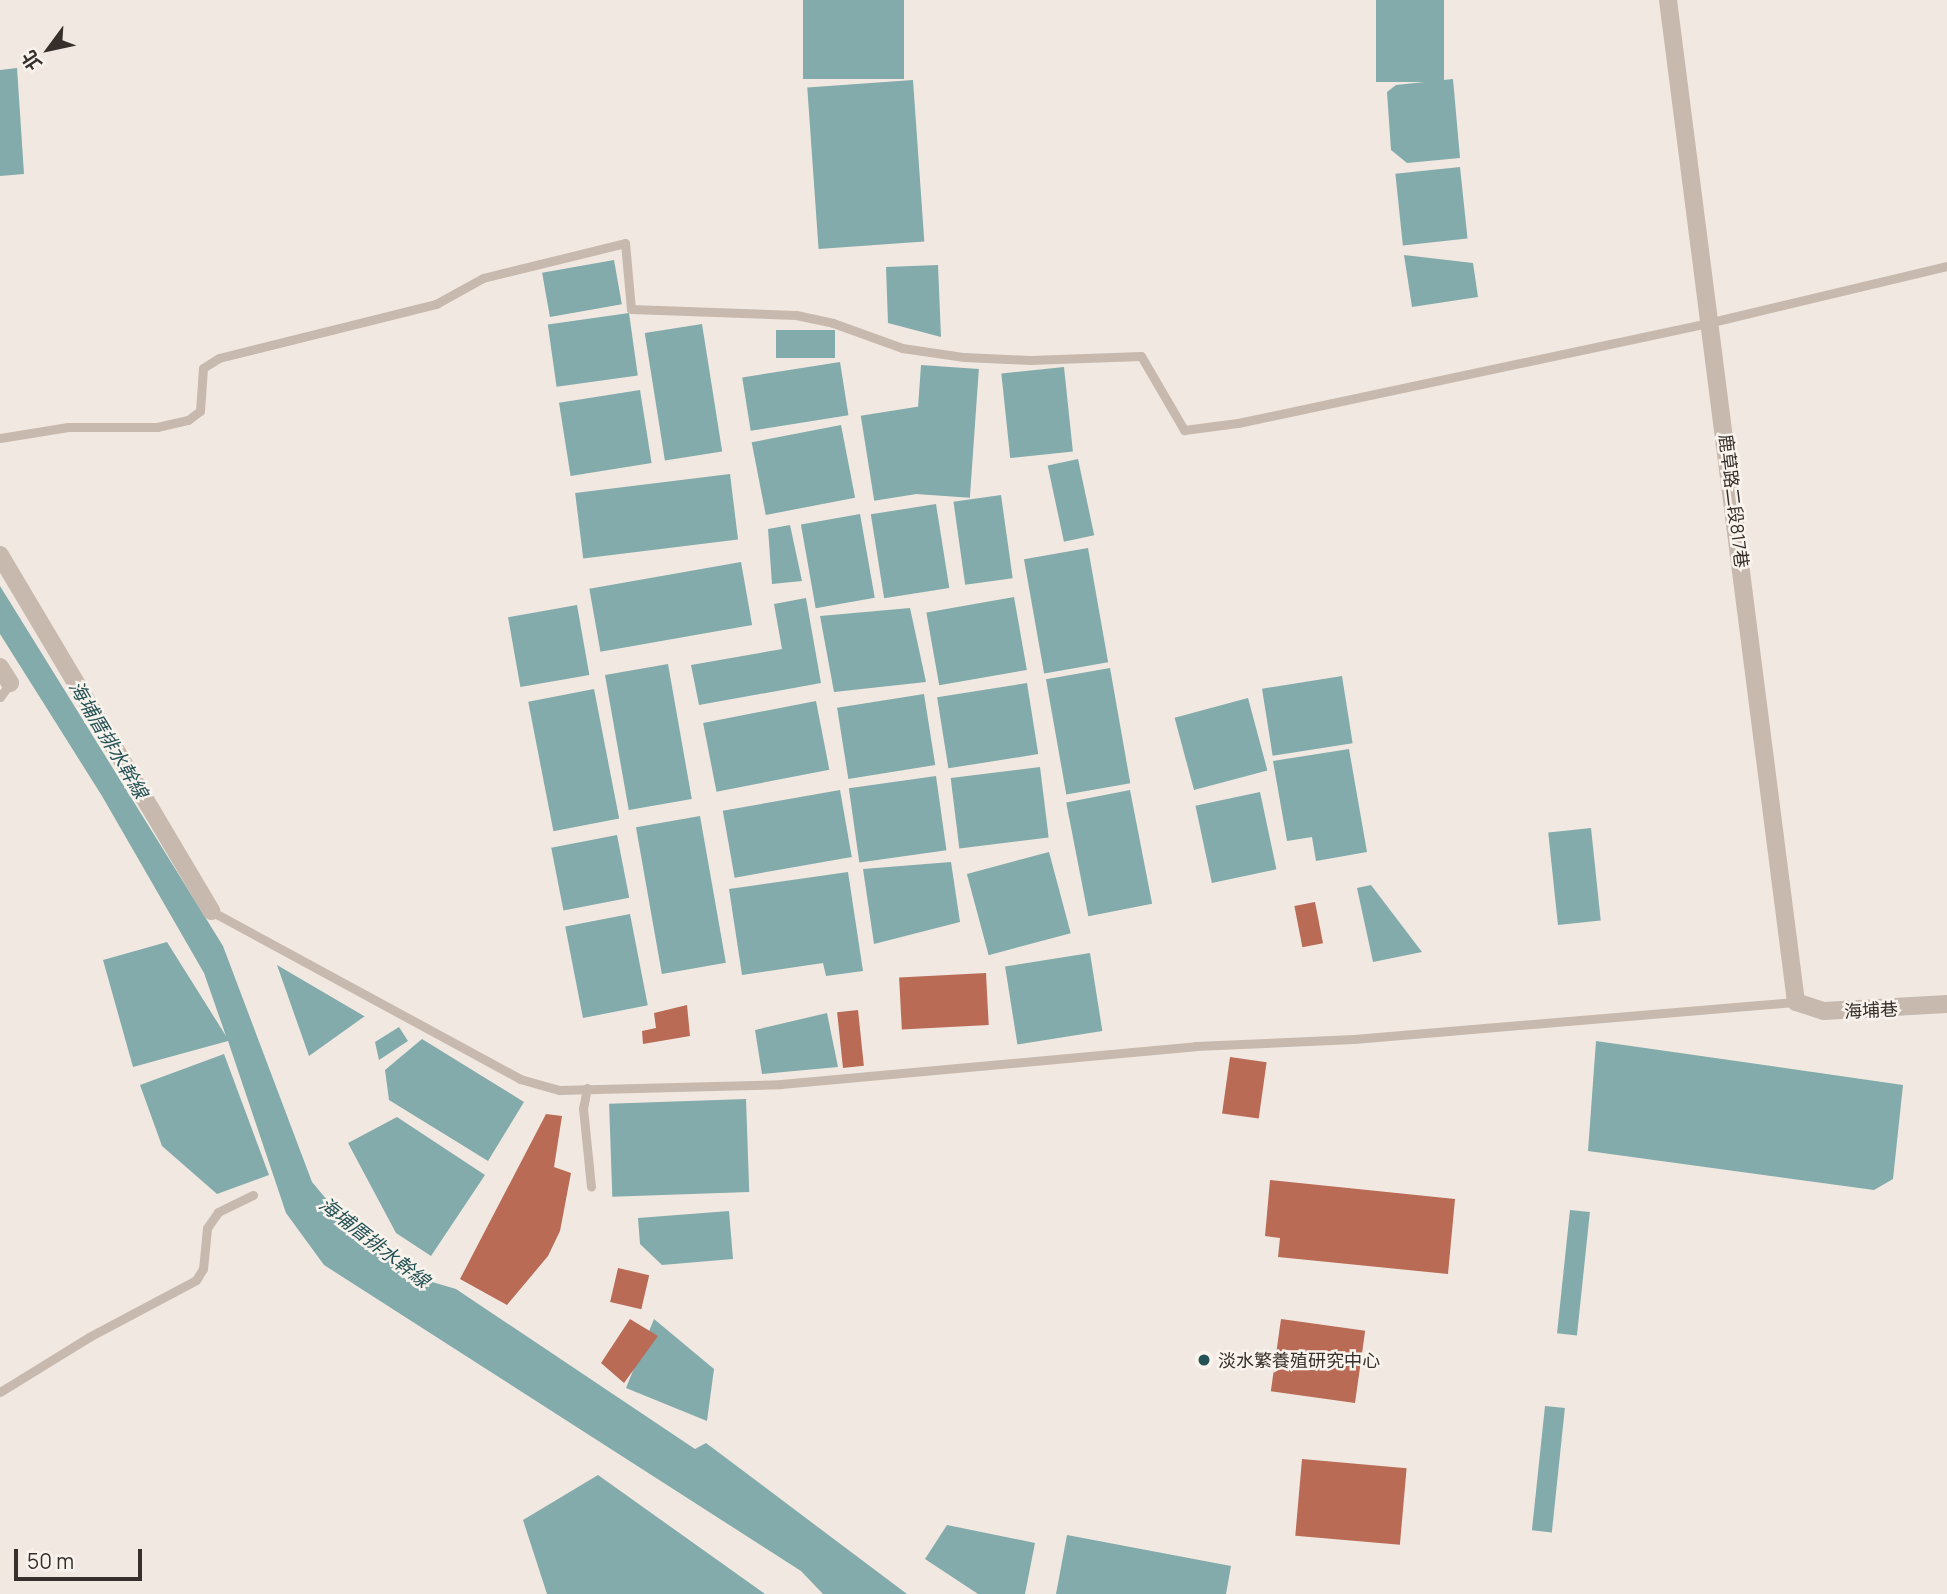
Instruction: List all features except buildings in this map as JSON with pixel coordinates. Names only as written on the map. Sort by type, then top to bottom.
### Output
[{"type":"street","name":"鹿草路二段817巷","points":[[1668,0],[1712,322],[1796,1002]]},
{"type":"street","points":[[0,555],[211,911]]},
{"type":"street","points":[[0,667],[5,690]]},
{"type":"street","name":"海埔巷","points":[[1796,1002],[1824,1011],[1947,1004]]},
{"type":"lane","points":[[0,438],[68,427],[157,427],[188,420],[200,411],[203,368],[219,358],[436,304],[483,278],[625,243],[631,309],[796,315],[833,323],[902,348],[964,357],[1030,360],[1141,356],[1184,430],[1252,421],[1712,322],[1947,265]]},
{"type":"lane","points":[[211,911],[520,1079],[559,1090],[781,1084],[1195,1046],[1354,1039],[1796,1002]]},
{"type":"lane","points":[[587,1088],[583,1108],[591,1187]]},
{"type":"lane","points":[[0,1392],[89,1338],[196,1280],[203,1269],[207,1228],[218,1212],[253,1195]]},
{"type":"water","points":[[803,0],[904,0],[904,79],[803,79]]},
{"type":"water","points":[[1376,0],[1444,0],[1444,82],[1376,82]]},
{"type":"water","points":[[17,68],[24,174],[0,176],[0,70]]},
{"type":"water","points":[[1453,79],[1460,158],[1407,163],[1391,150],[1387,92],[1396,85]]},
{"type":"water","points":[[913,80],[924,242],[819,249],[807,87]]},
{"type":"water","points":[[1460,167],[1468,239],[1403,245],[1395,174]]},
{"type":"water","points":[[1404,255],[1473,263],[1478,297],[1412,307]]},
{"type":"water","points":[[614,260],[622,304],[550,317],[542,273]]},
{"type":"water","points":[[938,265],[941,337],[888,323],[886,267]]},
{"type":"water","points":[[629,313],[638,375],[557,387],[548,324]]},
{"type":"water","points":[[702,324],[722,451],[665,460],[645,333]]},
{"type":"water","points":[[776,330],[835,330],[835,358],[776,358]]},
{"type":"water","points":[[840,362],[848,415],[751,431],[742,377]]},
{"type":"water","points":[[921,365],[979,369],[970,498],[912,494]]},
{"type":"water","points":[[1064,367],[1073,452],[1010,458],[1001,374]]},
{"type":"water","points":[[640,390],[652,463],[571,476],[559,403]]},
{"type":"water","points":[[922,406],[935,491],[874,501],[861,416]]},
{"type":"water","points":[[841,425],[855,498],[766,515],[752,442]]},
{"type":"water","points":[[1078,459],[1094,535],[1064,542],[1048,465]]},
{"type":"water","points":[[730,474],[738,540],[583,559],[575,493]]},
{"type":"water","points":[[1001,495],[1013,578],[965,585],[953,502]]},
{"type":"water","points":[[936,504],[949,588],[884,598],[871,514]]},
{"type":"water","points":[[860,514],[875,598],[816,608],[801,524]]},
{"type":"water","points":[[790,525],[802,581],[772,584],[768,529]]},
{"type":"water","points":[[1088,548],[1108,662],[1044,674],[1024,559]]},
{"type":"water","points":[[741,562],[752,625],[600,652],[589,589]]},
{"type":"water","points":[[0,586],[223,946],[312,1182],[364,1244],[422,1279],[456,1289],[695,1449],[706,1443],[907,1594],[823,1594],[801,1571],[324,1265],[286,1213],[228,1041],[133,1067],[103,960],[167,942],[226,1036],[204,973],[102,796],[0,634]]},
{"type":"water","points":[[1014,597],[1027,670],[939,685],[926,612]]},
{"type":"water","points":[[806,598],[821,683],[699,705],[691,665],[782,649],[774,604]]},
{"type":"water","points":[[577,605],[589,675],[520,687],[508,617]]},
{"type":"water","points":[[910,608],[926,682],[834,692],[820,616]]},
{"type":"water","points":[[668,664],[692,799],[629,810],[605,675]]},
{"type":"water","points":[[1110,668],[1130,783],[1066,795],[1046,679]]},
{"type":"water","points":[[1342,676],[1353,743],[1273,756],[1262,689]]},
{"type":"water","points":[[1027,683],[1038,754],[948,768],[937,697]]},
{"type":"water","points":[[594,689],[619,819],[553,831],[528,702]]},
{"type":"water","points":[[924,694],[935,765],[848,779],[837,708]]},
{"type":"water","points":[[1248,698],[1267,770],[1194,790],[1175,718]]},
{"type":"water","points":[[816,701],[829,770],[716,792],[703,723]]},
{"type":"water","points":[[1349,749],[1367,852],[1316,861],[1312,837],[1287,841],[1273,761]]},
{"type":"water","points":[[1040,767],[1049,837],[959,848],[951,778]]},
{"type":"water","points":[[936,776],[946,850],[859,863],[849,788]]},
{"type":"water","points":[[840,790],[852,857],[735,878],[723,811]]},
{"type":"water","points":[[1130,790],[1152,904],[1088,916],[1066,802]]},
{"type":"water","points":[[1260,792],[1276,869],[1212,883],[1195,806]]},
{"type":"water","points":[[700,816],[726,963],[662,974],[636,827]]},
{"type":"water","points":[[1591,828],[1601,920],[1558,925],[1548,832]]},
{"type":"water","points":[[617,835],[629,898],[563,911],[551,848]]},
{"type":"water","points":[[1049,852],[1071,933],[989,955],[967,874]]},
{"type":"water","points":[[951,862],[960,922],[874,944],[863,869]]},
{"type":"water","points":[[848,872],[863,971],[826,976],[823,963],[742,975],[729,889]]},
{"type":"water","points":[[1371,885],[1422,952],[1373,962],[1357,888]]},
{"type":"water","points":[[630,914],[648,1005],[583,1018],[565,927]]},
{"type":"water","points":[[1090,953],[1102,1031],[1017,1044],[1005,966]]},
{"type":"water","points":[[277,965],[364,1016],[365,1016],[309,1056]]},
{"type":"water","points":[[827,1013],[838,1067],[762,1074],[755,1030]]},
{"type":"water","points":[[399,1027],[408,1041],[379,1060],[375,1042]]},
{"type":"water","points":[[422,1039],[524,1102],[488,1161],[389,1100],[385,1070]]},
{"type":"water","points":[[1596,1041],[1903,1085],[1893,1179],[1874,1190],[1588,1151]]},
{"type":"water","points":[[224,1054],[269,1175],[217,1194],[162,1146],[140,1085]]},
{"type":"water","points":[[746,1099],[749,1192],[612,1197],[609,1104]]},
{"type":"water","points":[[397,1117],[485,1175],[431,1256],[396,1233],[348,1143]]},
{"type":"water","points":[[1570,1210],[1590,1212],[1577,1335],[1557,1333]]},
{"type":"water","points":[[729,1211],[733,1259],[662,1265],[640,1244],[638,1218]]},
{"type":"water","points":[[654,1319],[714,1369],[707,1421],[626,1388]]},
{"type":"water","points":[[1545,1406],[1565,1408],[1552,1532],[1532,1530]]},
{"type":"water","points":[[598,1475],[765,1594],[547,1594],[523,1520]]},
{"type":"water","points":[[947,1525],[1035,1543],[1025,1594],[978,1594],[925,1559]]},
{"type":"water","points":[[1067,1535],[1231,1566],[1226,1594],[1056,1594]]},
{"type":"place","name":"淡水繁養殖研究中心","points":[[1204,1360]]},
{"type":"water label","name":"海埔厝排水幹線","points":[[108,740]]},
{"type":"water label","name":"海埔厝排水幹線","points":[[374,1243]]}]
